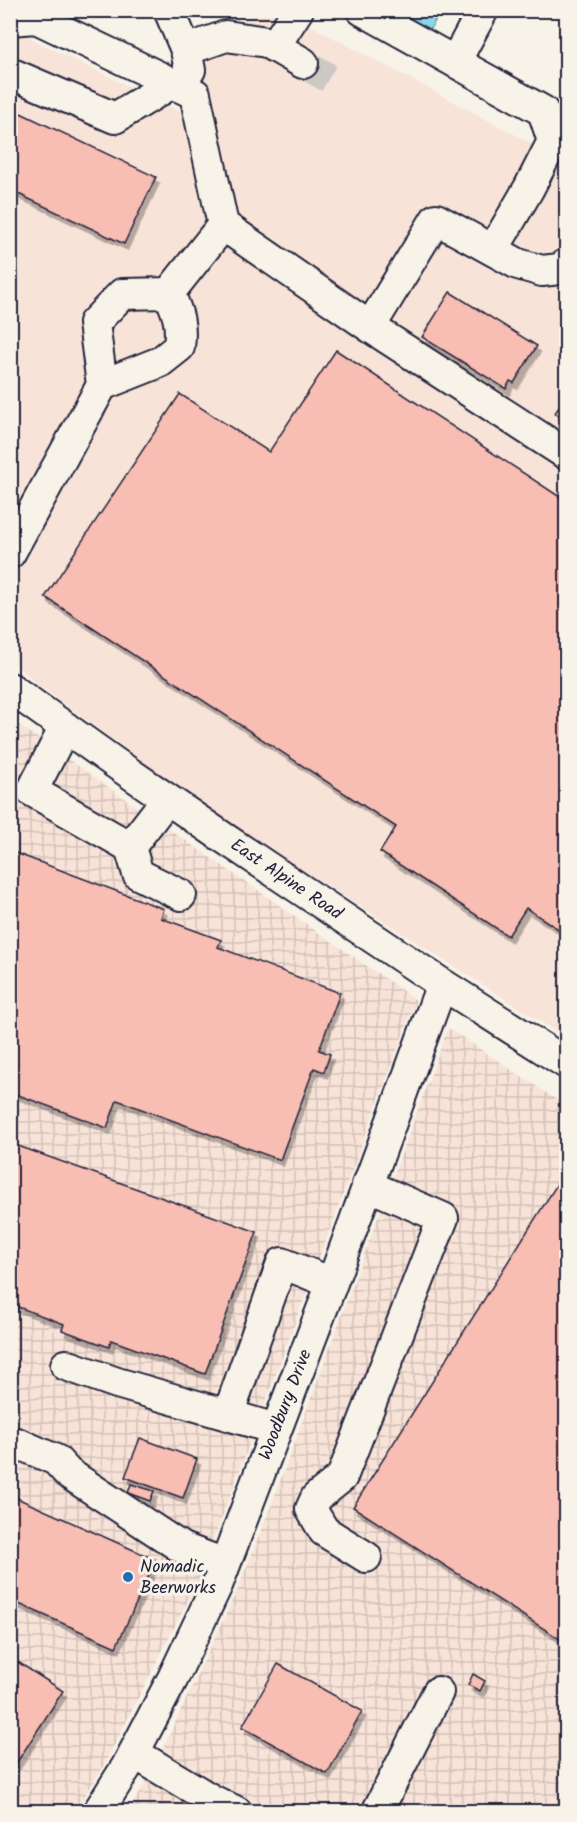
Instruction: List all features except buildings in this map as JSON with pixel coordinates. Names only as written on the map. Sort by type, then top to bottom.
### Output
[{"type":"street","points":[[169,10],[186,50],[184,88],[223,225],[370,327],[567,454]]},
{"type":"street","points":[[274,46],[298,10]]},
{"type":"street","points":[[362,10],[543,111],[553,141],[493,250]]},
{"type":"street","points":[[456,62],[483,10]]},
{"type":"street","points":[[10,20],[36,18],[184,88]]},
{"type":"street","points":[[186,50],[226,36],[267,42],[303,63]]},
{"type":"street","points":[[10,73],[115,118],[184,88]]},
{"type":"street","points":[[370,327],[436,219],[518,264],[542,271],[560,269],[567,264]]},
{"type":"street","points":[[169,293],[223,225]]},
{"type":"street","points":[[102,385],[160,362],[179,347],[181,334],[179,316],[169,293]]},
{"type":"street","points":[[10,553],[102,385],[94,323],[122,294],[169,293]]},
{"type":"street","name":"East Alpine Road","points":[[10,688],[167,799],[442,984],[567,1063]]},
{"type":"street","points":[[65,727],[32,791],[130,847],[138,874],[181,895]]},
{"type":"street","points":[[130,847],[167,799]]},
{"type":"street","name":"Woodbury Drive","points":[[98,1812],[134,1753],[218,1583],[442,984]]},
{"type":"street","points":[[366,1557],[324,1531],[311,1509],[316,1498],[342,1477],[443,1218],[367,1185]]},
{"type":"street","points":[[228,1415],[282,1263],[332,1283]]},
{"type":"street","points":[[66,1365],[117,1383],[276,1429]]},
{"type":"street","points":[[17,1443],[56,1460],[68,1473],[182,1548],[225,1564]]},
{"type":"street","points":[[377,1812],[438,1692]]},
{"type":"street","points":[[134,1753],[212,1800],[237,1812]]},
{"type":"shaded area","points":[[268,11],[283,11],[566,162],[566,1038],[211,811],[36,683],[11,660],[11,35],[22,34],[193,118],[172,48]]},
{"type":"shaded area","points":[[10,719],[416,1000],[199,1579],[102,1769],[75,1811],[11,1811]]},
{"type":"shaded area","points":[[448,1028],[566,1106],[566,1811],[127,1812],[151,1774],[239,1586]]},
{"type":"water","points":[[396,11],[440,11],[430,30]]},
{"type":"tunnel","points":[[303,63],[332,80]]},
{"type":"place","name":"Nomadic Beerworks","points":[[128,1577]]}]
